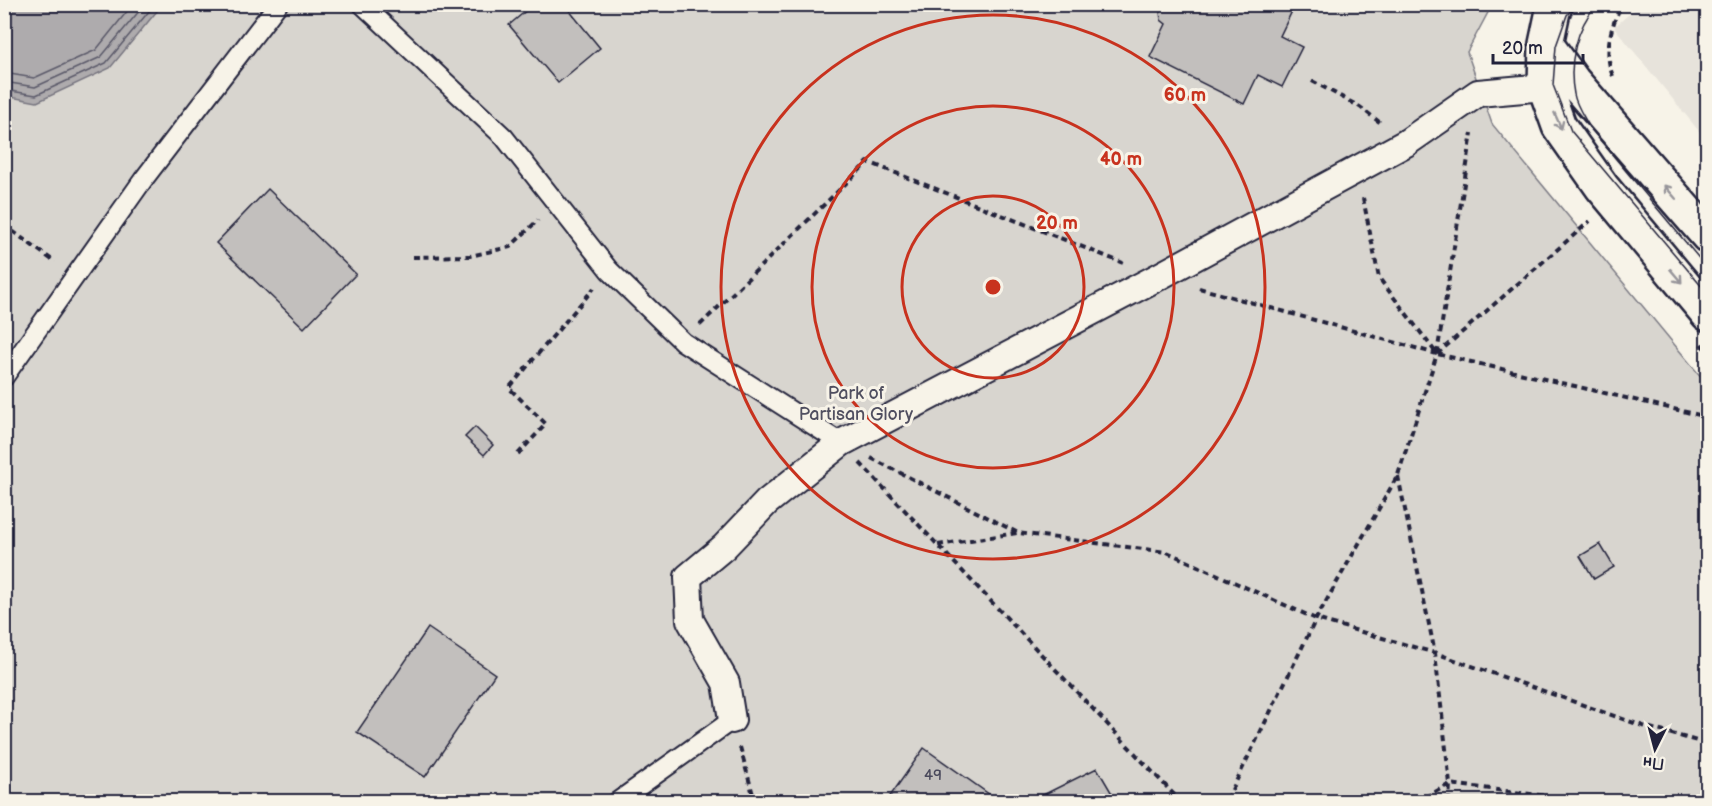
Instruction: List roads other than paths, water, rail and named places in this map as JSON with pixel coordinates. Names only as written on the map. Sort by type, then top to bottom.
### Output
[{"type":"street","points":[[1556,4],[1546,44],[1545,87],[1559,126],[1602,187],[1707,314]]},
{"type":"street","points":[[1546,44],[1573,81],[1585,92],[1707,236]]},
{"type":"street","points":[[732,720],[726,683],[690,621],[688,577],[724,547],[767,502],[841,443],[1406,143],[1478,93],[1545,87]]},
{"type":"lane","points":[[4,377],[143,180],[278,4]]},
{"type":"lane","points":[[362,4],[504,137],[609,270],[682,342],[841,443]]},
{"type":"lane","points":[[616,801],[732,720]]},
{"type":"water","points":[[4,5],[162,5],[110,68],[37,102],[5,96]]},
{"type":"tram line","points":[[1576,4],[1567,15],[1556,46],[1553,85],[1571,131],[1708,294]]},
{"type":"tram line","points":[[1597,4],[1584,24],[1575,46],[1572,82],[1577,103],[1590,128],[1708,269]]},
{"type":"park label","name":"Park of Partisan Glory","points":[[856,403]]}]
